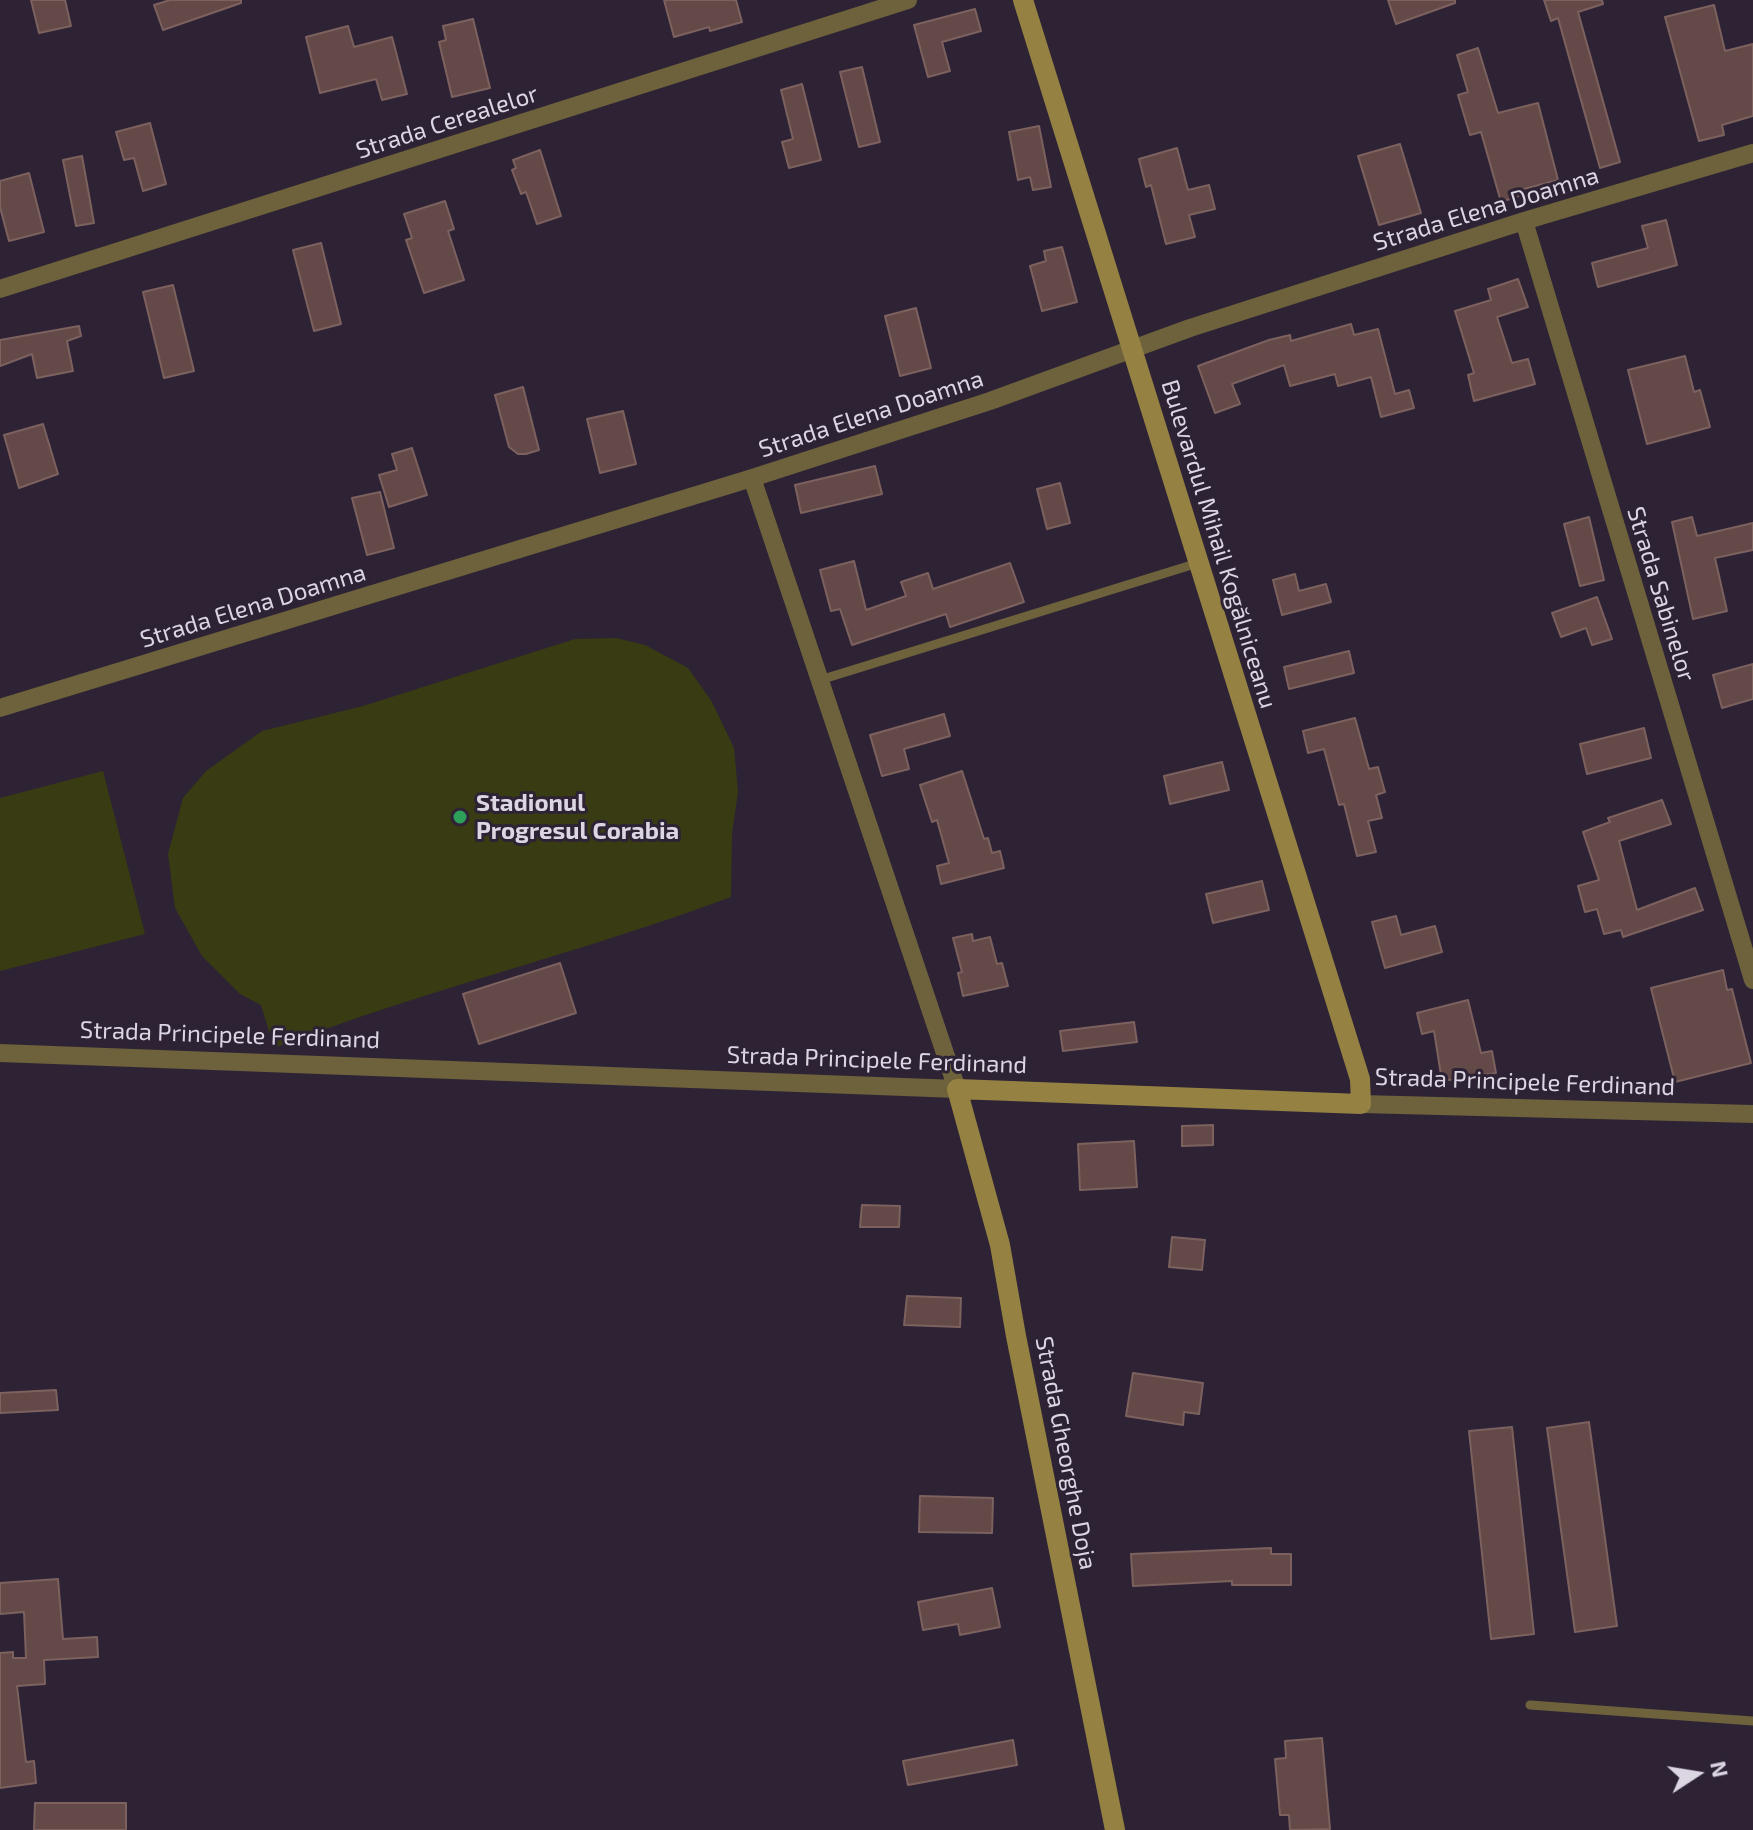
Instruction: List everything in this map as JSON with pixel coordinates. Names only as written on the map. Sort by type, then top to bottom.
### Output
[{"type":"main road","name":"Bulevardul Mihail Kogălniceanu","points":[[1023,0],[1360,1079],[1361,1104]]},
{"type":"main road","name":"Strada Principele Ferdinand","points":[[957,1089],[1361,1104]]},
{"type":"main road","name":"Strada Gheorghe Doja","points":[[957,1089],[1000,1245],[1115,1830]]},
{"type":"street","name":"Strada Cerealelor","points":[[0,289],[908,0]]},
{"type":"street","name":"Strada Elena Doamna","points":[[0,708],[752,478],[990,401],[1130,348],[1524,221],[1753,153]]},
{"type":"street","name":"Strada Sabinelor","points":[[1524,221],[1753,980]]},
{"type":"street","points":[[752,478],[957,1089]]},
{"type":"street","name":"Strada Principele Ferdinand","points":[[0,1053],[957,1089]]},
{"type":"street","name":"Strada Principele Ferdinand","points":[[1361,1104],[1753,1114]]},
{"type":"lane","points":[[820,680],[1198,563]]},
{"type":"lane","points":[[1530,1705],[1753,1721]]},
{"type":"green space","points":[[616,638],[645,645],[688,668],[712,702],[734,748],[738,792],[732,834],[731,897],[274,1048],[261,1005],[240,994],[202,956],[175,908],[168,854],[183,798],[206,771],[262,731],[363,706],[575,639]]},
{"type":"green space","points":[[103,771],[145,934],[0,971],[0,798]]},
{"type":"building","points":[[31,0],[65,0],[71,26],[39,33]]},
{"type":"building","points":[[170,0],[241,0],[241,3],[163,30],[154,5]]},
{"type":"building","points":[[664,0],[736,0],[742,22],[674,37]]},
{"type":"building","points":[[1388,0],[1455,0],[1455,3],[1396,24]]},
{"type":"building","points":[[1544,0],[1602,0],[1603,4],[1578,12],[1620,162],[1600,168],[1558,18],[1551,21]]},
{"type":"building","points":[[1714,5],[1725,51],[1753,44],[1753,116],[1722,125],[1724,135],[1699,141],[1665,17]]},
{"type":"building","points":[[975,9],[981,31],[942,42],[950,71],[928,77],[914,25]]},
{"type":"building","points":[[473,19],[490,88],[452,97],[439,42],[446,40],[443,26]]},
{"type":"building","points":[[348,26],[354,47],[392,37],[407,94],[382,100],[376,79],[320,93],[306,37]]},
{"type":"building","points":[[1478,48],[1498,113],[1538,103],[1558,180],[1520,190],[1522,195],[1501,202],[1481,132],[1470,135],[1458,95],[1468,92],[1457,55]]},
{"type":"building","points":[[862,67],[880,142],[859,147],[840,72]]},
{"type":"building","points":[[802,84],[821,160],[789,168],[782,142],[793,139],[781,90]]},
{"type":"building","points":[[150,123],[166,184],[143,191],[134,158],[124,160],[116,132]]},
{"type":"building","points":[[1039,126],[1051,187],[1033,190],[1030,177],[1018,180],[1009,132]]},
{"type":"building","points":[[1400,144],[1421,213],[1379,225],[1358,156]]},
{"type":"building","points":[[1177,148],[1188,190],[1209,185],[1215,209],[1189,215],[1195,237],[1166,244],[1151,185],[1146,187],[1139,159]]},
{"type":"building","points":[[540,150],[561,216],[537,224],[526,192],[521,194],[512,170],[516,168],[513,160]]},
{"type":"building","points":[[82,156],[94,223],[76,226],[63,160]]},
{"type":"building","points":[[29,173],[44,232],[9,241],[0,207],[0,181]]},
{"type":"building","points":[[445,201],[454,229],[448,231],[464,280],[424,293],[406,240],[412,238],[404,214]]},
{"type":"building","points":[[1666,220],[1677,265],[1598,287],[1592,263],[1648,248],[1642,226]]},
{"type":"building","points":[[321,243],[341,324],[314,331],[293,250]]},
{"type":"building","points":[[1062,247],[1077,302],[1042,311],[1030,266],[1046,261],[1044,251]]},
{"type":"building","points":[[1518,279],[1528,307],[1497,317],[1512,363],[1528,359],[1535,384],[1474,401],[1468,375],[1474,373],[1455,311],[1491,300],[1488,289]]},
{"type":"building","points":[[173,285],[194,371],[164,378],[143,292]]},
{"type":"building","points":[[916,308],[931,368],[900,376],[885,316]]},
{"type":"building","points":[[1351,324],[1354,335],[1378,329],[1395,394],[1409,390],[1414,408],[1381,417],[1371,377],[1338,386],[1335,374],[1290,386],[1284,365],[1232,384],[1240,404],[1215,413],[1198,366],[1269,340],[1290,335],[1291,341]]},
{"type":"building","points":[[79,326],[81,336],[67,341],[73,371],[37,378],[32,354],[0,366],[0,340]]},
{"type":"building","points":[[1685,356],[1694,392],[1700,390],[1710,427],[1647,444],[1628,370]]},
{"type":"building","points":[[523,387],[539,450],[518,454],[509,447],[495,395]]},
{"type":"building","points":[[623,411],[636,464],[600,473],[587,419]]},
{"type":"building","points":[[43,424],[58,474],[19,488],[4,435]]},
{"type":"building","points":[[412,448],[427,495],[389,507],[379,475],[397,470],[392,454]]},
{"type":"building","points":[[875,466],[882,494],[801,513],[795,485]]},
{"type":"building","points":[[1060,483],[1070,523],[1047,529],[1037,489]]},
{"type":"building","points":[[380,492],[394,548],[367,555],[352,498]]},
{"type":"building","points":[[1589,517],[1604,580],[1580,586],[1564,524]]},
{"type":"building","points":[[1692,517],[1697,536],[1753,523],[1753,550],[1715,558],[1727,611],[1693,619],[1672,522]]},
{"type":"building","points":[[854,561],[866,610],[906,596],[901,582],[928,573],[933,589],[1010,563],[1024,602],[950,627],[946,614],[852,645],[840,609],[831,611],[820,570]]},
{"type":"building","points":[[1295,574],[1299,591],[1326,584],[1331,602],[1282,615],[1273,580]]},
{"type":"building","points":[[1597,597],[1612,639],[1592,645],[1586,628],[1561,637],[1552,613]]},
{"type":"building","points":[[1349,651],[1354,673],[1289,689],[1284,667]]},
{"type":"building","points":[[1753,664],[1753,699],[1722,708],[1713,675]]},
{"type":"building","points":[[944,714],[950,736],[904,749],[909,769],[882,776],[870,735]]},
{"type":"building","points":[[1355,718],[1369,769],[1378,767],[1385,792],[1376,795],[1382,818],[1368,821],[1376,852],[1357,856],[1344,804],[1339,805],[1324,749],[1308,753],[1303,731]]},
{"type":"building","points":[[1644,728],[1651,758],[1587,774],[1580,744]]},
{"type":"building","points":[[1222,762],[1229,790],[1170,804],[1164,776]]},
{"type":"building","points":[[962,771],[984,839],[988,838],[992,853],[1000,851],[1004,868],[941,884],[937,866],[949,863],[937,820],[932,822],[920,785]]},
{"type":"building","points":[[1662,800],[1671,824],[1619,841],[1637,910],[1695,888],[1703,910],[1623,937],[1621,930],[1604,934],[1597,909],[1585,912],[1578,886],[1599,880],[1583,832],[1610,822],[1608,818]]},
{"type":"building","points":[[1262,881],[1269,910],[1213,923],[1206,894]]},
{"type":"building","points":[[1396,916],[1401,935],[1435,926],[1442,952],[1385,968],[1372,922]]},
{"type":"building","points":[[972,934],[973,941],[990,937],[997,964],[1002,963],[1008,986],[963,996],[958,973],[962,972],[953,938]]},
{"type":"building","points":[[560,963],[576,1013],[479,1044],[463,994]]},
{"type":"building","points":[[1723,970],[1727,990],[1732,989],[1751,1063],[1675,1082],[1651,988]]},
{"type":"building","points":[[1468,1000],[1481,1053],[1492,1051],[1496,1073],[1442,1081],[1434,1031],[1422,1034],[1417,1013]]},
{"type":"building","points":[[1134,1022],[1137,1042],[1063,1051],[1060,1031]]},
{"type":"building","points":[[1213,1125],[1213,1145],[1182,1146],[1182,1126]]},
{"type":"building","points":[[1134,1141],[1137,1187],[1080,1190],[1078,1144]]},
{"type":"building","points":[[862,1205],[900,1206],[899,1227],[860,1227]]},
{"type":"building","points":[[1172,1237],[1205,1240],[1202,1270],[1169,1267]]},
{"type":"building","points":[[907,1296],[961,1298],[960,1327],[904,1325]]},
{"type":"building","points":[[1133,1373],[1203,1383],[1199,1414],[1184,1412],[1183,1425],[1126,1416]]},
{"type":"building","points":[[56,1390],[58,1410],[0,1413],[0,1393]]},
{"type":"building","points":[[1589,1422],[1617,1626],[1575,1632],[1547,1428]]},
{"type":"building","points":[[1512,1427],[1534,1634],[1491,1639],[1469,1431]]},
{"type":"building","points":[[920,1496],[993,1498],[992,1533],[919,1532]]},
{"type":"building","points":[[1271,1548],[1271,1554],[1291,1554],[1291,1585],[1232,1585],[1232,1581],[1133,1586],[1131,1554]]},
{"type":"building","points":[[58,1579],[63,1639],[97,1637],[98,1657],[44,1660],[45,1684],[17,1686],[26,1762],[34,1761],[36,1783],[0,1788],[0,1653],[13,1652],[13,1658],[26,1658],[24,1612],[0,1614],[0,1583]]},
{"type":"building","points":[[992,1588],[1000,1627],[960,1635],[958,1624],[923,1630],[918,1602]]},
{"type":"building","points":[[1322,1738],[1330,1829],[1290,1830],[1289,1815],[1280,1815],[1275,1759],[1286,1758],[1285,1741]]},
{"type":"building","points":[[1013,1740],[1017,1765],[908,1785],[903,1761]]},
{"type":"building","points":[[35,1803],[126,1803],[126,1830],[34,1830]]},
{"type":"place","name":"Stadionul Progresul Corabia","points":[[460,817]]}]
